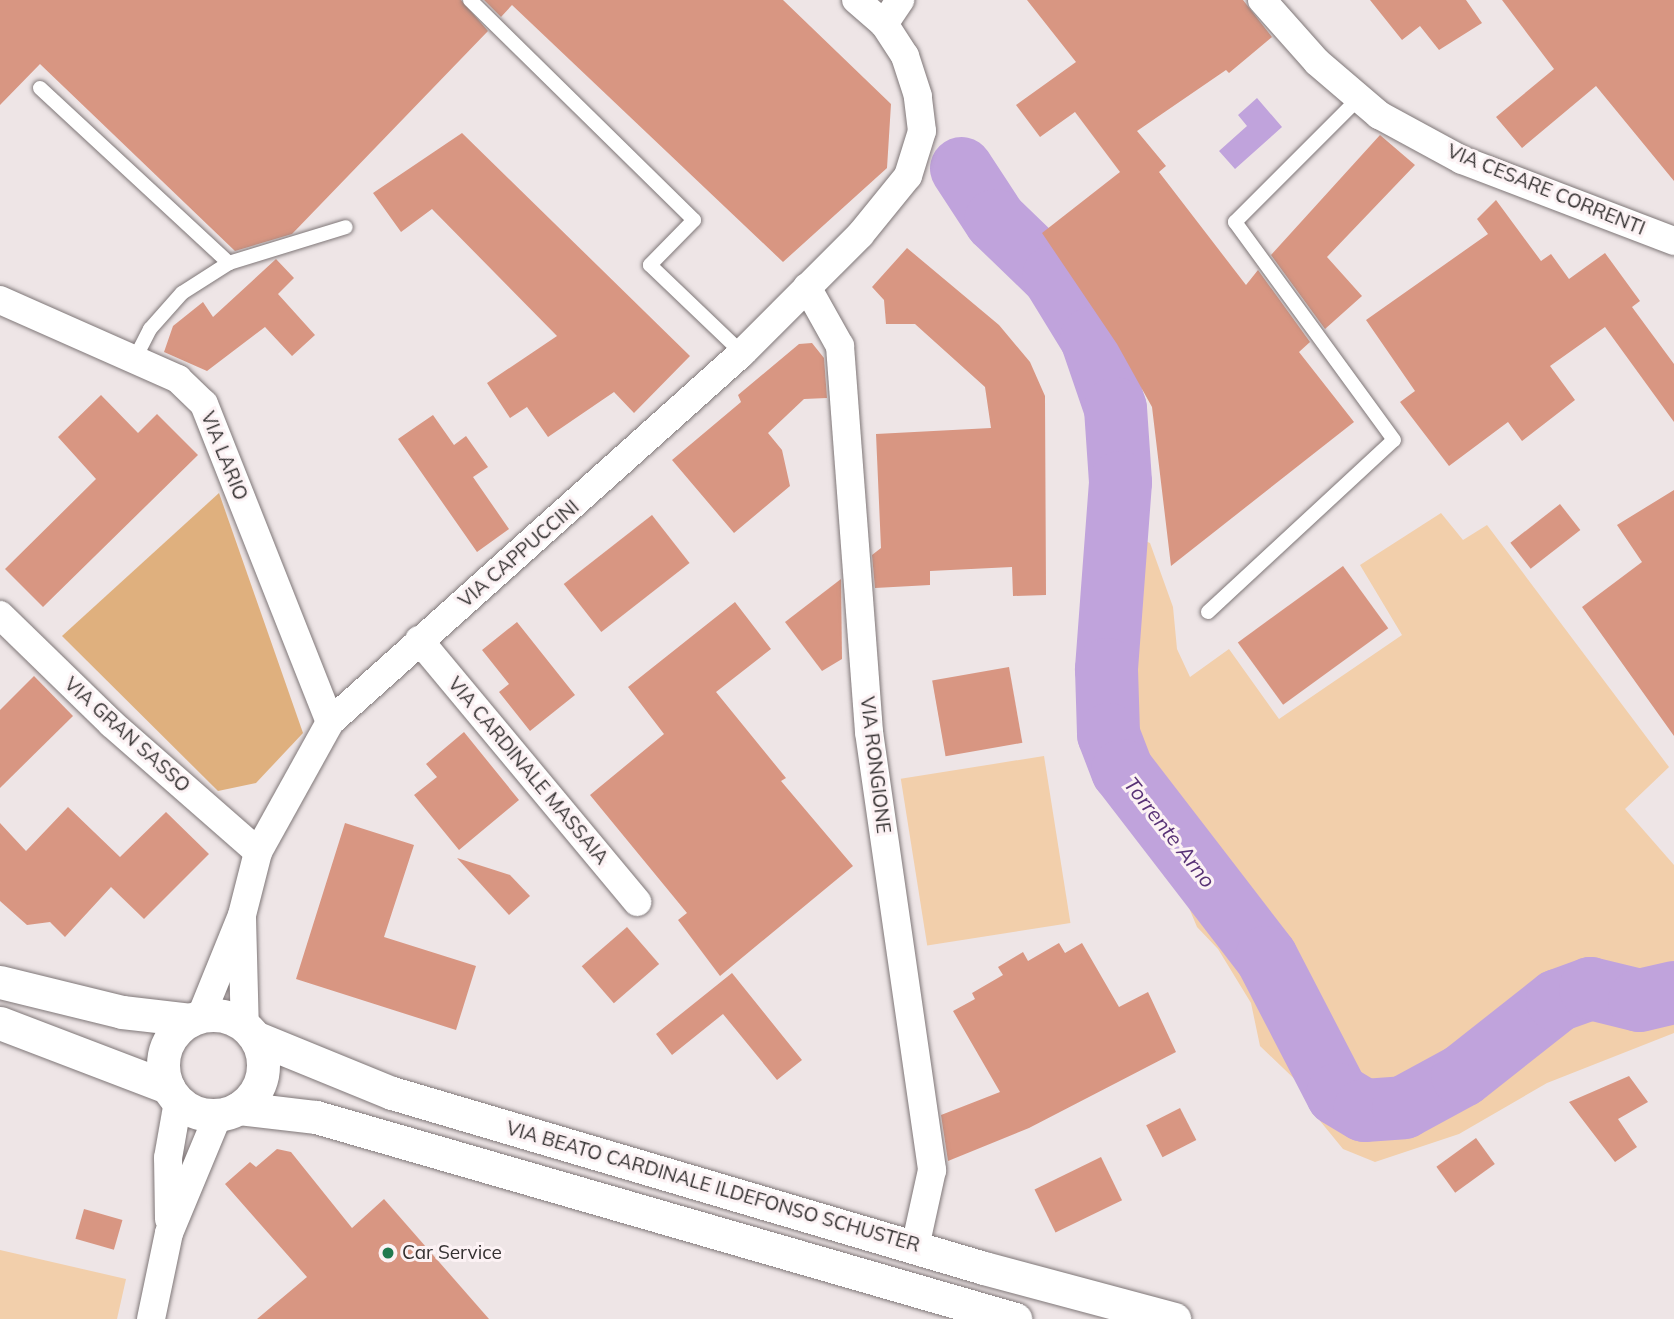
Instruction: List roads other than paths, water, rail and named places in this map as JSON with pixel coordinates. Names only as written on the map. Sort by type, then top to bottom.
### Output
[{"type":"street","name":"VIA CAPPUCCINI","points":[[196,1018],[242,915],[258,852],[330,722],[742,354],[860,235],[908,176],[922,131],[918,96],[905,56],[884,24],[856,0]]},
{"type":"street","points":[[884,24],[900,0]]},
{"type":"street","name":"VIA CESARE CORRENTI","points":[[1262,0],[1317,62],[1379,116],[1462,160],[1674,241]]},
{"type":"street","name":"VIA RONGIONE","points":[[807,287],[840,346],[869,732],[932,1170],[915,1247]]},
{"type":"street","name":"VIA LARIO","points":[[0,300],[178,379],[204,404],[330,722]]},
{"type":"street","name":"VIA GRAN SASSO","points":[[0,615],[112,724],[258,852]]},
{"type":"street","name":"VIA CARDINALE MASSAIA","points":[[419,640],[637,902]]},
{"type":"street","name":"VIA CAPPUCCINI","points":[[242,915],[251,1033]]},
{"type":"street","points":[[4,979],[122,1012],[196,1018],[225,1015],[251,1033],[262,1078],[253,1097],[228,1112],[169,1233]]},
{"type":"street","points":[[151,1319],[169,1233],[168,1158],[173,1094],[165,1049],[176,1030],[196,1018]]},
{"type":"street","points":[[0,1023],[173,1094],[200,1114],[228,1112],[316,1117],[939,1308],[1013,1319]]},
{"type":"street","name":"VIA BEATO CARDINALE ILDEFONSO SCHUSTER","points":[[251,1033],[392,1093],[915,1247],[1174,1319]]},
{"type":"lane","points":[[470,0],[694,220],[650,265],[742,354]]},
{"type":"lane","points":[[40,88],[229,263]]},
{"type":"lane","points":[[1208,612],[1394,440],[1235,222],[1359,98]]},
{"type":"lane","points":[[134,360],[150,329],[182,293],[229,263],[346,227]]},
{"type":"waterway","name":"Torrente Arno","points":[[961,168],[995,220],[1053,276],[1091,338],[1115,408],[1120,482],[1106,669],[1108,734],[1122,770],[1266,957],[1337,1094],[1364,1110],[1403,1107],[1462,1075],[1557,1000],[1590,988],[1639,1000],[1674,992]]},
{"type":"place","name":"Car Service","points":[[388,1253]]}]
